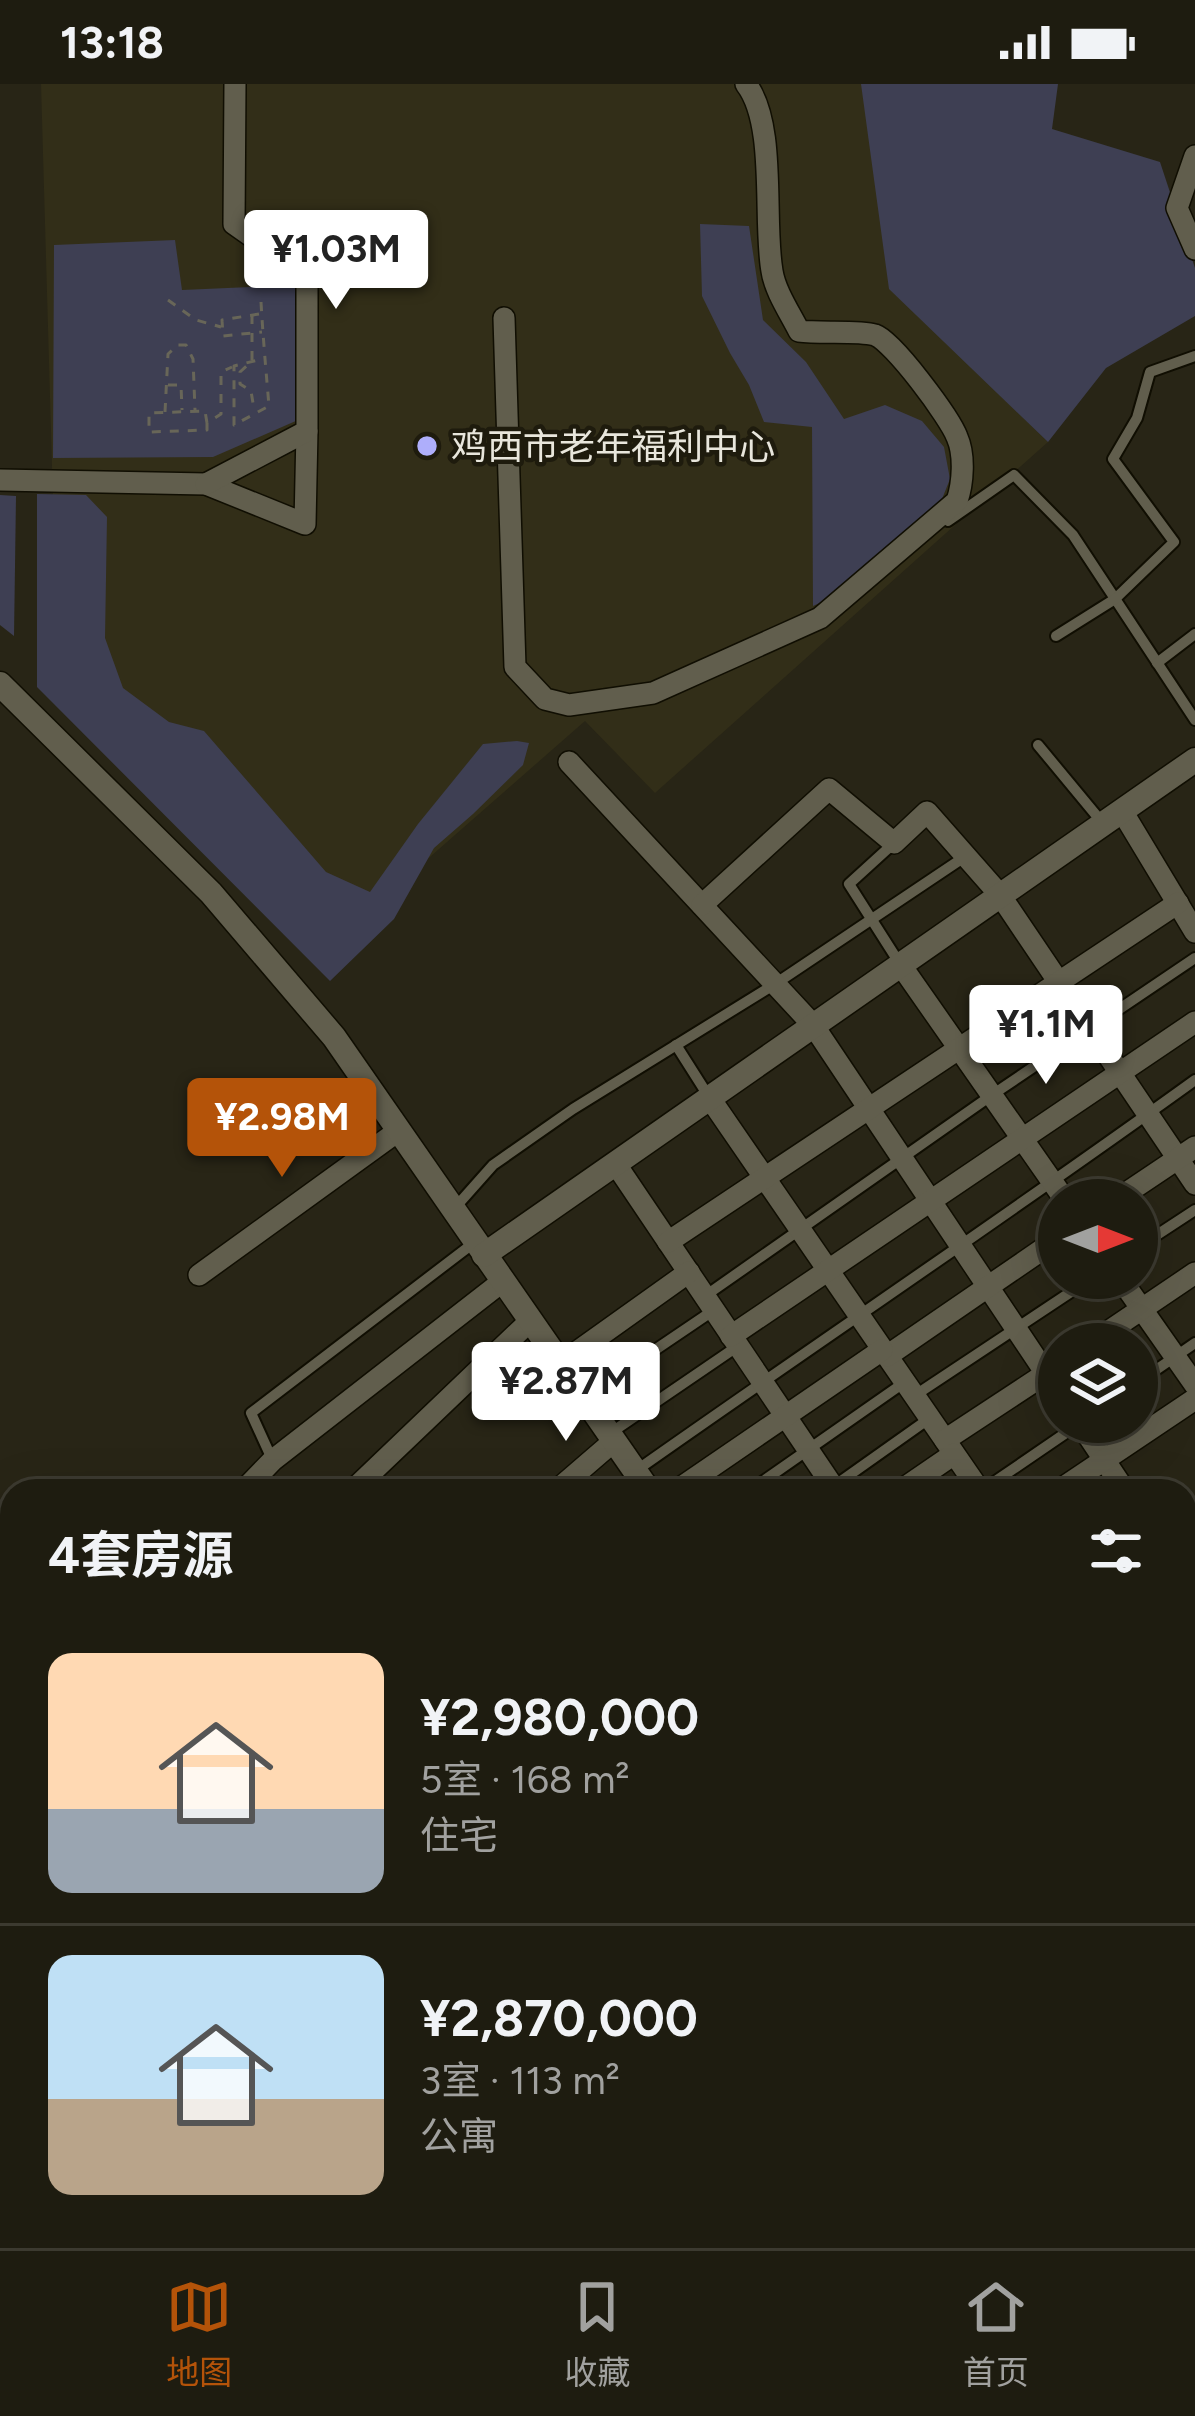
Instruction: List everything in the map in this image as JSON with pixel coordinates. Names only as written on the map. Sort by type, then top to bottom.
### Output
[{"type":"street","points":[[0,480],[206,484],[305,524],[307,275],[235,224],[235,84]]},
{"type":"street","points":[[504,318],[514,667],[545,700],[569,705],[653,692],[820,618],[957,501],[963,485],[958,438],[891,344],[874,335],[800,332],[772,275],[764,138],[760,112],[746,84]]},
{"type":"street","points":[[1195,156],[1177,208],[1195,249]]},
{"type":"street","points":[[206,484],[307,431]]},
{"type":"street","points":[[0,684],[212,893],[334,1037],[641,1479]]},
{"type":"street","points":[[480,1248],[615,1162],[1195,760]]},
{"type":"street","points":[[569,762],[813,1025],[1038,1356]]},
{"type":"street","points":[[702,905],[829,789],[894,842],[927,812],[1000,895],[1148,1114],[1186,1152],[1195,1184]]},
{"type":"street","points":[[1113,817],[1195,932]]},
{"type":"street","points":[[668,1242],[1178,903]]},
{"type":"street","points":[[900,964],[1051,1179]]},
{"type":"street","points":[[735,1341],[828,1270],[1195,1022]]},
{"type":"street","points":[[709,1097],[972,1479]]},
{"type":"street","points":[[200,1275],[398,1131]]},
{"type":"street","points":[[1147,1179],[1186,1152]]},
{"type":"street","points":[[615,1162],[825,1479]]},
{"type":"street","points":[[693,1479],[1038,1252]]},
{"type":"street","points":[[560,1364],[689,1272]]},
{"type":"street","points":[[1121,1323],[1195,1273]]},
{"type":"street","points":[[255,1479],[502,1281]]},
{"type":"street","points":[[1135,1299],[1195,1385]]},
{"type":"street","points":[[365,1479],[530,1321]]},
{"type":"street","points":[[914,1479],[950,1447],[1038,1388]]},
{"type":"street","points":[[1076,1479],[1195,1399]]},
{"type":"street","points":[[568,1479],[611,1437]]},
{"type":"street","points":[[1093,1443],[1117,1479]]},
{"type":"lane","points":[[1057,636],[1115,599],[1174,542],[1113,459],[1137,418],[1150,372],[1195,356]]},
{"type":"lane","points":[[935,530],[1014,475],[1073,535],[1195,720]]},
{"type":"lane","points":[[1157,663],[1195,634]]},
{"type":"lane","points":[[1038,745],[1113,817]]},
{"type":"lane","points":[[894,842],[849,884],[900,964]]},
{"type":"lane","points":[[453,1210],[493,1165],[573,1109],[775,984],[966,856]]},
{"type":"lane","points":[[584,1398],[800,1229],[1195,958]]},
{"type":"lane","points":[[676,1045],[709,1097]]},
{"type":"lane","points":[[1072,1179],[1195,1080]]},
{"type":"lane","points":[[644,1479],[762,1382],[961,1246],[1038,1202]]},
{"type":"lane","points":[[1158,1234],[1195,1210]]},
{"type":"lane","points":[[273,1460],[251,1413],[480,1248]]},
{"type":"lane","points":[[766,1479],[1060,1299]]},
{"type":"lane","points":[[611,1437],[735,1341]]},
{"type":"lane","points":[[1158,1369],[1195,1343]]},
{"type":"lane","points":[[847,1479],[930,1418]]},
{"type":"lane","points":[[997,1479],[1050,1443]]},
{"type":"path","points":[[168,299],[196,320],[223,327]]},
{"type":"path","points":[[251,315],[252,361],[237,382],[234,424],[269,406],[261,302]]},
{"type":"path","points":[[262,314],[222,320],[224,336],[263,332]]},
{"type":"path","points":[[165,412],[168,354],[178,345],[186,345],[194,359],[195,411]]},
{"type":"path","points":[[207,423],[221,414],[221,372],[266,358]]},
{"type":"path","points":[[234,366],[237,382],[251,391],[254,412]]},
{"type":"path","points":[[166,385],[194,385]]},
{"type":"path","points":[[181,385],[182,412]]},
{"type":"path","points":[[195,411],[206,411],[207,430],[149,432],[149,412],[195,411]]},
{"type":"shaded area","points":[[41,84],[877,84],[899,296],[1048,442],[655,793],[585,721],[333,942],[58,675]]},
{"type":"shaded area","points":[[861,84],[1058,84],[1052,129],[1160,162],[1195,268],[1195,316],[1106,368],[1048,442],[889,289]]},
{"type":"shaded area","points":[[700,224],[749,226],[763,320],[806,362],[844,419],[885,405],[922,421],[944,447],[950,479],[940,504],[848,590],[813,606],[812,427],[764,422],[702,296]]},
{"type":"shaded area","points":[[175,240],[182,290],[298,285],[298,420],[213,457],[53,458],[54,245]]},
{"type":"shaded area","points":[[37,494],[86,495],[107,517],[105,638],[123,688],[169,722],[204,731],[326,872],[370,892],[483,744],[529,743],[523,765],[434,848],[394,919],[330,981],[37,687]]},
{"type":"shaded area","points":[[0,495],[16,496],[14,636],[0,625]]},
{"type":"place","name":"鸡西市老年福利中心","points":[[427,446]]}]
